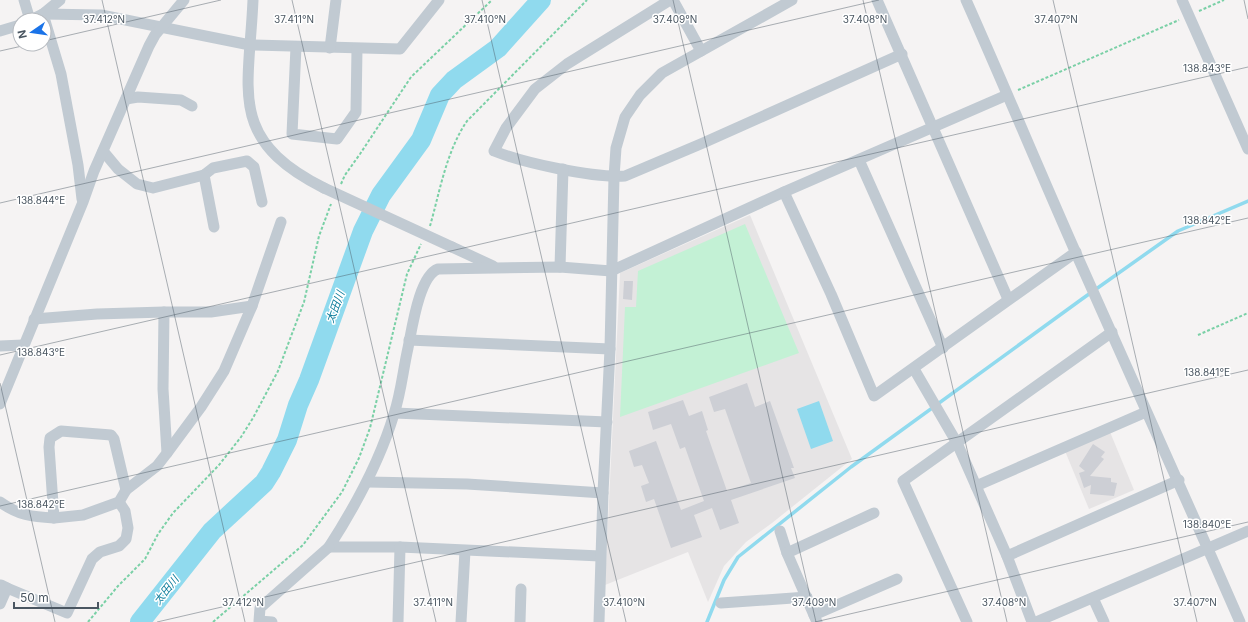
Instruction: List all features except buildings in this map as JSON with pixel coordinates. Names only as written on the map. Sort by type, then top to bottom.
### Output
[{"type":"street","points":[[24,0],[28,12]]},
{"type":"street","points":[[45,12],[60,0]]},
{"type":"street","points":[[0,404],[103,151],[155,35],[184,0]]},
{"type":"street","points":[[253,0],[248,91],[250,109],[260,137],[268,149],[287,167],[324,188],[497,268]]},
{"type":"street","points":[[330,48],[336,0]]},
{"type":"street","points":[[52,14],[101,15],[250,45],[400,50],[437,0]]},
{"type":"street","points":[[701,51],[672,0],[568,64],[535,89],[506,128],[494,151],[507,156],[563,169],[614,177],[625,176],[703,143],[902,54]]},
{"type":"street","points":[[599,622],[600,556],[610,349],[614,177],[616,148],[620,131],[625,118],[640,95],[662,73],[792,0]]},
{"type":"street","points":[[877,0],[902,54],[1008,299]]},
{"type":"street","points":[[966,0],[1146,412],[1179,480],[1240,622]]},
{"type":"street","points":[[1182,0],[1248,149]]},
{"type":"street","points":[[0,31],[12,27]]},
{"type":"street","points":[[52,39],[61,74],[78,165],[83,202]]},
{"type":"street","points":[[296,47],[292,134],[337,139],[356,112],[358,49]]},
{"type":"street","points":[[272,622],[257,622],[260,608],[329,547],[368,482],[395,413],[415,310],[421,292],[433,271],[438,268],[560,267],[611,271],[784,192],[1007,95]]},
{"type":"street","points":[[126,99],[138,97],[181,100],[192,106]]},
{"type":"street","points":[[103,151],[118,169],[137,184],[153,188],[204,175],[213,168],[247,161],[254,167],[262,202]]},
{"type":"street","points":[[859,160],[943,348]]},
{"type":"street","points":[[560,267],[563,169]]},
{"type":"street","points":[[204,175],[214,227]]},
{"type":"street","points":[[784,192],[832,294],[874,396],[914,369],[1008,299],[1076,252]]},
{"type":"street","points":[[0,502],[14,512],[34,517],[54,518],[83,515],[119,502],[126,490],[157,466],[201,407],[224,371],[252,306],[281,222]]},
{"type":"street","points":[[34,319],[96,314],[211,312],[252,306]]},
{"type":"street","points":[[164,312],[163,389],[167,453]]},
{"type":"street","points":[[967,622],[903,481],[1112,332]]},
{"type":"street","points":[[409,340],[610,349]]},
{"type":"street","points":[[0,346],[23,345]]},
{"type":"street","points":[[914,369],[957,443],[1007,556],[1032,622]]},
{"type":"street","points":[[976,486],[1146,412]]},
{"type":"street","points":[[395,413],[607,422]]},
{"type":"street","points":[[54,518],[49,447],[50,438],[61,431],[111,435],[114,439],[126,490]]},
{"type":"street","points":[[1007,556],[1179,480]]},
{"type":"street","points":[[368,482],[467,484],[603,493]]},
{"type":"street","points":[[0,604],[3,586],[67,613],[92,559],[100,552],[119,546],[126,539],[128,528],[125,511],[119,502]]},
{"type":"street","points":[[787,553],[874,513]]},
{"type":"street","points":[[780,531],[787,553],[816,619],[897,579]]},
{"type":"street","points":[[1036,622],[1248,531]]},
{"type":"street","points":[[329,547],[400,547],[600,556]]},
{"type":"street","points":[[398,622],[400,547]]},
{"type":"street","points":[[461,622],[464,551]]},
{"type":"street","points":[[520,622],[521,589]]},
{"type":"street","points":[[721,603],[807,597]]},
{"type":"street","points":[[1093,598],[1104,622]]},
{"type":"path","points":[[340,187],[345,175],[410,77],[492,0]]},
{"type":"path","points":[[430,226],[451,152],[459,132],[467,121],[588,0]]},
{"type":"path","points":[[1007,95],[1224,0]]},
{"type":"path","points":[[88,622],[118,586],[145,559],[158,534],[173,513],[219,465],[241,437],[253,418],[278,371],[304,302],[319,236],[331,203]]},
{"type":"path","points":[[213,622],[303,545],[342,492],[359,458],[370,428],[407,274],[423,241]]},
{"type":"path","points":[[1198,335],[1248,313]]},
{"type":"shaded area","points":[[750,215],[852,459],[746,542],[724,566],[708,602],[688,552],[605,585],[620,273]]},
{"type":"shaded area","points":[[1110,432],[1134,490],[1089,509],[1065,451]]},
{"type":"green space","points":[[745,224],[799,353],[620,417],[625,307],[636,307],[638,271]]},
{"type":"water","points":[[819,401],[833,441],[811,449],[797,409]]},
{"type":"waterway","name":"太田川","points":[[140,622],[212,531],[264,483],[271,472],[287,440],[298,405],[309,380],[363,231],[381,195],[421,140],[440,95],[454,80],[498,48],[541,0]]},
{"type":"waterway","points":[[707,622],[724,580],[738,557],[851,467],[1178,231],[1248,201]]}]
